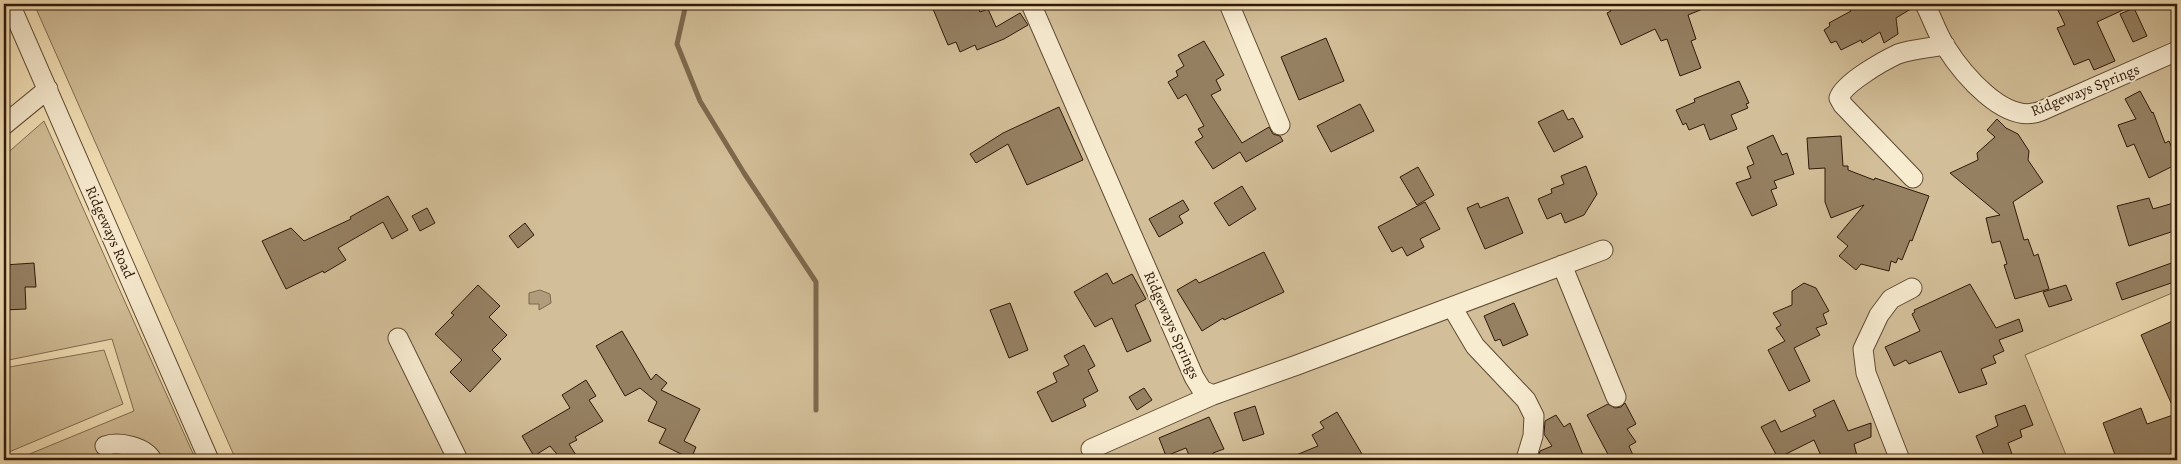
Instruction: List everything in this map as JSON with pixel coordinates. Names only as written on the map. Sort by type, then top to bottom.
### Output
[{"type":"street","name":"Ridgeways Road","points":[[10,4],[210,460]]},
{"type":"street","name":"Ridgeways Springs","points":[[1031,4],[1194,377],[1202,390],[1213,395],[1452,307],[1491,290],[1603,250]]},
{"type":"street","points":[[1229,4],[1280,125]]},
{"type":"street","name":"Ridgeways Springs","points":[[1926,4],[1945,45],[1966,73],[2002,107],[2027,115],[2041,111],[2177,51]]},
{"type":"street","points":[[1914,178],[1843,105],[1839,98],[1842,91],[1850,84],[1898,54],[1945,45]]},
{"type":"street","points":[[4,126],[48,89]]},
{"type":"street","points":[[1562,265],[1616,397]]},
{"type":"street","points":[[1900,460],[1866,373],[1863,349],[1880,315],[1891,300],[1912,288]]},
{"type":"street","points":[[1452,307],[1475,346],[1526,400],[1534,416],[1533,436],[1527,456]]},
{"type":"street","points":[[398,338],[458,460]]},
{"type":"street","points":[[1092,449],[1213,395]]},
{"type":"street","points":[[105,446],[119,445],[138,448],[150,456],[152,460]]},
{"type":"shaded area","points":[[34,4],[2177,4],[2177,291],[2025,355],[2068,460],[236,460]]},
{"type":"shaded area","points":[[44,121],[196,460],[15,460],[134,411],[112,339],[4,361],[4,156]]},
{"type":"shaded area","points":[[540,290],[550,294],[551,303],[539,310],[539,304],[529,304],[529,293]]},
{"type":"shaded area","points":[[104,350],[123,404],[9,452],[11,460],[4,460],[4,368]]},
{"type":"building","points":[[946,4],[976,4],[980,12],[988,9],[996,27],[1020,13],[1028,25],[1004,39],[977,50],[975,45],[960,52],[956,42],[948,45],[933,9]]},
{"type":"building","points":[[1607,4],[1715,4],[1688,15],[1696,39],[1691,41],[1701,68],[1680,76],[1667,39],[1661,41],[1655,29],[1621,45],[1607,13],[1611,11]]},
{"type":"building","points":[[1860,4],[1883,4],[1885,9],[1894,4],[1914,4],[1914,7],[1896,18],[1898,34],[1884,43],[1880,32],[1862,43],[1861,40],[1841,50],[1836,41],[1831,43],[1824,30],[1830,26],[1829,23]]},
{"type":"building","points":[[2055,4],[2136,4],[2097,22],[2115,61],[2094,70],[2089,59],[2074,65],[2057,28],[2065,25]]},
{"type":"building","points":[[2134,8],[2147,36],[2133,42],[2120,14]]},
{"type":"building","points":[[1326,38],[1344,81],[1299,100],[1281,57]]},
{"type":"building","points":[[1204,41],[1224,75],[1216,80],[1221,90],[1211,95],[1242,143],[1269,127],[1273,134],[1280,136],[1283,141],[1246,162],[1240,152],[1213,169],[1195,142],[1203,137],[1198,129],[1204,126],[1186,94],[1178,99],[1168,82],[1178,76],[1176,71],[1184,66],[1178,55]]},
{"type":"building","points":[[1739,81],[1749,103],[1746,104],[1748,108],[1731,115],[1737,129],[1710,140],[1704,124],[1689,130],[1686,123],[1683,125],[1676,110],[1695,102],[1694,99]]},
{"type":"building","points":[[2140,91],[2153,112],[2165,143],[2169,141],[2177,160],[2177,164],[2149,178],[2134,144],[2127,147],[2118,125],[2136,119],[2125,99]]},
{"type":"building","points":[[1360,104],[1374,131],[1331,152],[1317,126]]},
{"type":"building","points":[[1059,107],[1083,160],[1027,185],[1008,144],[976,163],[970,154],[1003,133]]},
{"type":"building","points":[[1563,110],[1568,120],[1573,118],[1583,137],[1554,152],[1538,122]]},
{"type":"building","points":[[1997,119],[2006,128],[2018,134],[2029,151],[2028,160],[2043,182],[2013,202],[2024,240],[2028,239],[2034,256],[2038,254],[2049,289],[2015,299],[2004,265],[2007,264],[2000,241],[1992,243],[1986,218],[2000,215],[1950,173],[1978,160],[1977,153],[1995,137],[1987,130]]},
{"type":"building","points":[[1773,135],[1782,155],[1787,153],[1794,174],[1774,181],[1777,188],[1771,190],[1777,205],[1752,216],[1736,183],[1751,178],[1747,167],[1754,164],[1747,147]]},
{"type":"building","points":[[1841,136],[1843,166],[1848,166],[1848,170],[1874,180],[1875,178],[1929,196],[1912,241],[1910,240],[1902,260],[1898,258],[1896,263],[1891,261],[1889,271],[1861,264],[1856,270],[1839,256],[1848,246],[1837,237],[1864,205],[1831,218],[1825,202],[1825,168],[1809,169],[1807,138]]},
{"type":"building","points":[[1586,166],[1597,194],[1584,215],[1565,223],[1561,213],[1547,219],[1538,199],[1552,193],[1551,189],[1564,184],[1561,176]]},
{"type":"building","points":[[1418,167],[1434,195],[1417,205],[1400,177]]},
{"type":"building","points":[[1242,186],[1256,209],[1229,226],[1214,203]]},
{"type":"building","points":[[388,196],[408,230],[392,239],[383,222],[338,248],[346,260],[324,273],[323,271],[286,289],[262,241],[291,228],[304,241],[351,219],[350,217]]},
{"type":"building","points":[[1508,197],[1523,233],[1485,249],[1467,208],[1478,203],[1480,208]]},
{"type":"building","points":[[2149,198],[2153,209],[2177,202],[2177,230],[2129,246],[2117,206]]},
{"type":"building","points":[[1183,200],[1189,210],[1179,216],[1183,223],[1159,237],[1149,219]]},
{"type":"building","points":[[1425,202],[1440,229],[1420,239],[1424,247],[1407,256],[1402,247],[1392,252],[1378,227]]},
{"type":"building","points":[[427,208],[435,223],[420,231],[412,216]]},
{"type":"building","points":[[525,223],[534,235],[518,248],[509,236]]},
{"type":"building","points":[[1264,252],[1284,292],[1224,320],[1223,318],[1202,331],[1177,290],[1196,279],[1199,283]]},
{"type":"building","points":[[2177,261],[2177,281],[2122,300],[2116,283]]},
{"type":"building","points":[[34,263],[36,287],[25,287],[26,309],[4,310],[4,265]]},
{"type":"building","points":[[1107,273],[1113,284],[1132,274],[1146,299],[1135,305],[1151,341],[1127,352],[1112,318],[1095,327],[1074,292]]},
{"type":"building","points":[[1804,283],[1816,288],[1829,311],[1823,314],[1827,324],[1816,328],[1820,335],[1794,348],[1810,381],[1789,391],[1768,350],[1785,341],[1776,328],[1781,325],[1773,313],[1792,305],[1792,291]]},
{"type":"building","points":[[1970,284],[1996,328],[2019,319],[2023,331],[1999,340],[2004,351],[1993,356],[1996,363],[1981,369],[1987,384],[1959,393],[1941,351],[1909,364],[1906,360],[1894,366],[1885,347],[1920,331],[1912,314],[1915,312],[1914,310]]},
{"type":"building","points":[[478,285],[500,306],[489,317],[507,335],[492,350],[501,359],[470,392],[450,372],[462,360],[435,334],[454,315],[451,313]]},
{"type":"building","points":[[2066,285],[2072,300],[2049,307],[2043,292]]},
{"type":"building","points":[[1010,303],[1028,350],[1009,358],[990,310]]},
{"type":"building","points":[[1514,303],[1528,335],[1503,346],[1500,339],[1495,341],[1484,316]]},
{"type":"building","points":[[2177,319],[2177,460],[2117,460],[2103,423],[2141,408],[2147,424],[2176,414],[2141,335]]},
{"type":"building","points":[[622,331],[651,380],[656,374],[667,383],[661,390],[700,409],[684,441],[696,447],[691,459],[659,443],[666,429],[648,421],[657,402],[640,388],[625,396],[596,346]]},
{"type":"building","points":[[1084,345],[1095,366],[1088,370],[1098,391],[1083,399],[1086,406],[1052,422],[1037,392],[1057,382],[1053,373],[1069,365],[1064,356]]},
{"type":"building","points":[[586,380],[596,396],[589,400],[603,421],[575,437],[577,440],[569,444],[579,460],[562,460],[550,446],[534,456],[522,436],[570,408],[562,395]]},
{"type":"building","points":[[1144,388],[1152,400],[1137,410],[1129,397]]},
{"type":"building","points":[[1834,400],[1848,431],[1871,423],[1871,437],[1854,444],[1858,460],[1823,460],[1814,440],[1778,458],[1761,427],[1775,420],[1781,432],[1816,416],[1813,410]]},
{"type":"building","points":[[1625,403],[1636,424],[1627,429],[1636,442],[1629,446],[1635,460],[1611,460],[1587,415],[1608,404],[1615,408],[1621,407]]},
{"type":"building","points":[[2025,405],[2033,425],[2020,430],[2022,437],[2008,443],[2013,457],[2005,460],[1986,460],[1976,436],[1998,426],[1995,416]]},
{"type":"building","points":[[1255,406],[1264,434],[1243,441],[1234,413]]},
{"type":"building","points":[[1337,412],[1362,454],[1352,460],[1284,460],[1318,446],[1312,435],[1324,428],[1320,422]]},
{"type":"building","points":[[1556,415],[1564,427],[1570,423],[1585,460],[1537,460],[1540,451],[1552,446],[1544,434],[1545,421]]},
{"type":"building","points":[[1209,417],[1224,449],[1213,453],[1216,460],[1191,460],[1186,448],[1166,456],[1159,438]]},
{"type":"waterway","points":[[686,4],[677,44],[700,101],[744,173],[816,282],[816,410]]}]
